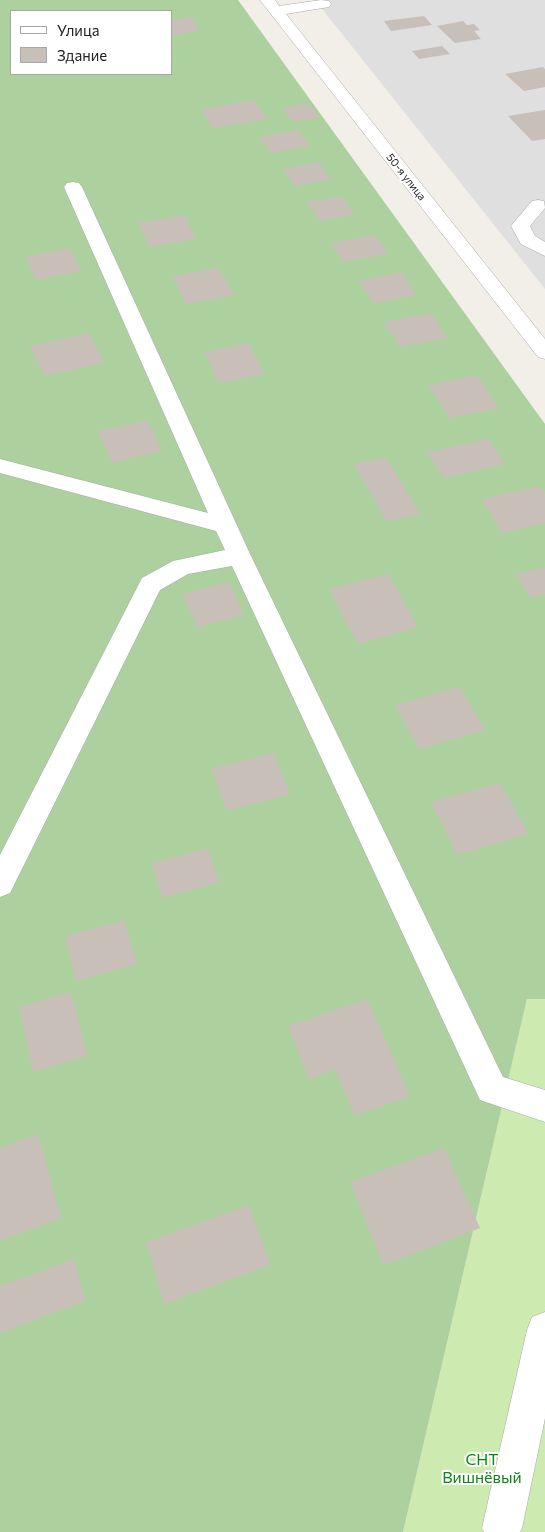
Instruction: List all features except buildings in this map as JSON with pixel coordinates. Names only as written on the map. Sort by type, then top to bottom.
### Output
[{"type":"street","points":[[272,5],[324,4]]},
{"type":"street","name":"50-я улица","points":[[272,5],[545,353]]},
{"type":"street","points":[[73,187],[239,556],[492,1089],[545,1106]]},
{"type":"street","points":[[538,206],[520,226],[528,240],[545,250]]},
{"type":"street","points":[[0,466],[225,525]]},
{"type":"street","points":[[0,884],[150,584],[182,567],[239,556]]},
{"type":"street","points":[[502,1528],[545,1330]]},
{"type":"shaded area","points":[[315,0],[545,0],[545,289]]},
{"type":"green space","points":[[0,0],[238,0],[545,424],[545,999],[527,999],[403,1532],[0,1532]]},
{"type":"green space","name":"СНТ Вишнёвый","points":[[527,999],[545,999],[545,1532],[403,1532]]}]
